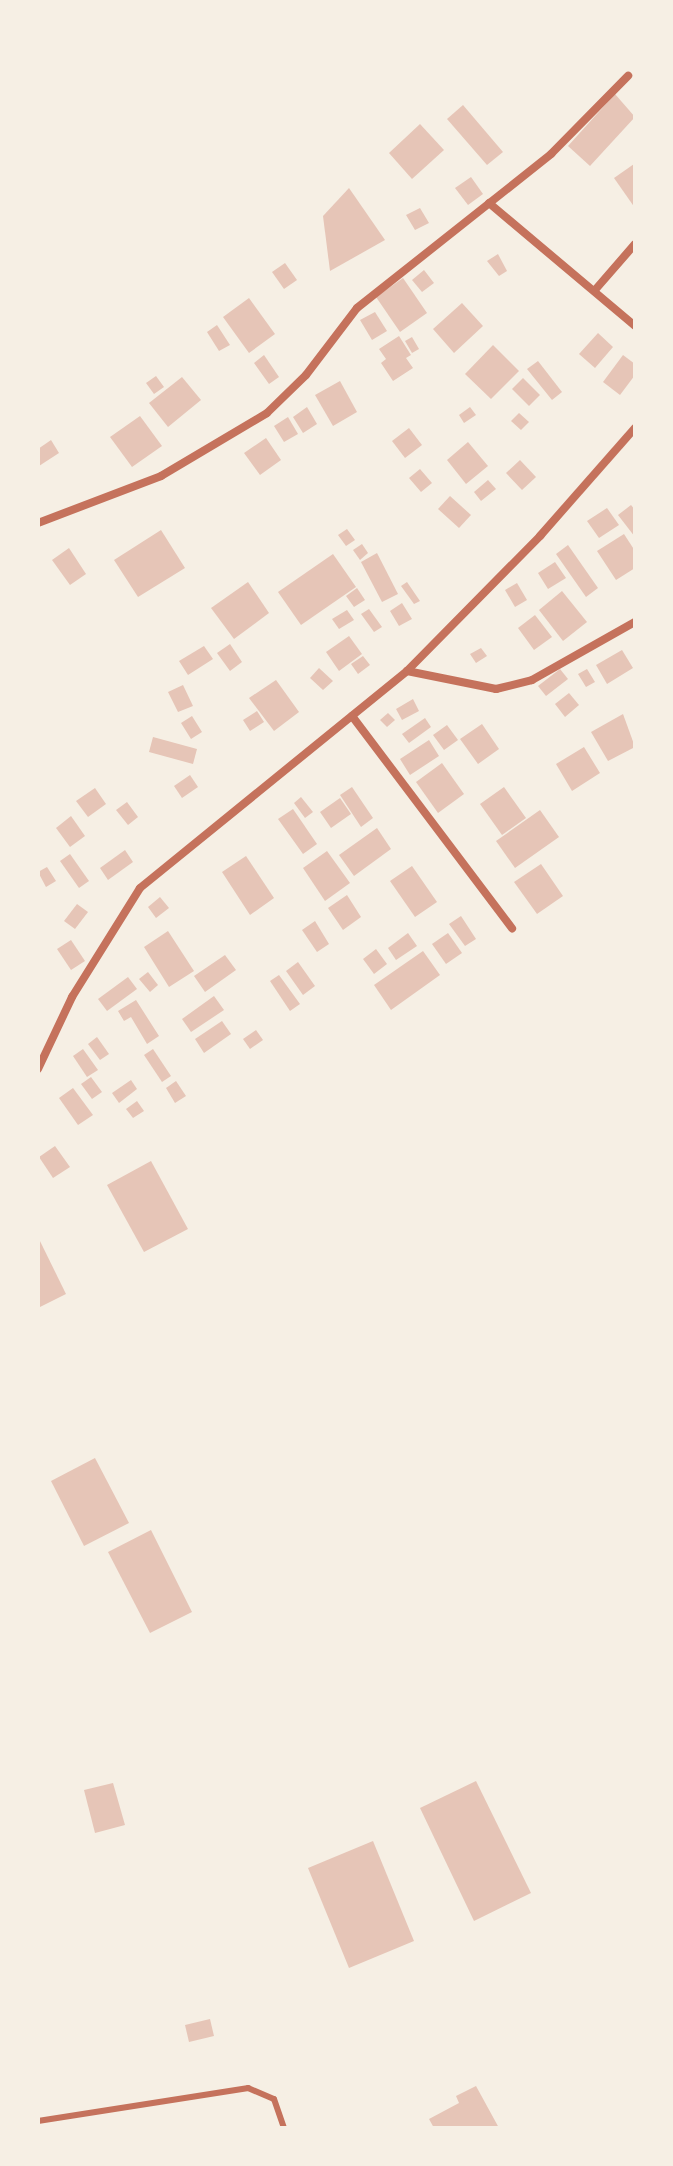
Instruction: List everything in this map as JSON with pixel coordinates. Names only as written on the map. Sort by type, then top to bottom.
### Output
[{"type":"street","points":[[38,523],[161,476],[267,413],[306,375],[357,308],[551,154],[628,76]]},
{"type":"street","points":[[489,203],[635,326]]},
{"type":"street","points":[[595,290],[635,244]]},
{"type":"street","points":[[38,1069],[72,997],[140,888],[407,671],[540,536],[635,428]]},
{"type":"street","points":[[407,671],[496,689],[532,680],[635,622]]},
{"type":"street","points":[[352,716],[512,928]]},
{"type":"lane","points":[[38,2121],[248,2088],[274,2099],[284,2128]]},
{"type":"building","points":[[615,94],[635,117],[590,166],[568,146]]},
{"type":"building","points":[[463,105],[503,152],[487,165],[447,119]]},
{"type":"building","points":[[420,124],[444,150],[412,179],[389,153]]},
{"type":"building","points":[[635,166],[635,208],[614,178]]},
{"type":"building","points":[[471,177],[483,194],[468,205],[455,188]]},
{"type":"building","points":[[349,188],[385,240],[330,271],[323,216]]},
{"type":"building","points":[[420,208],[429,223],[415,230],[406,215]]},
{"type":"building","points":[[498,254],[507,271],[499,276],[487,261]]},
{"type":"building","points":[[285,263],[297,280],[284,289],[272,272]]},
{"type":"building","points":[[424,270],[434,283],[422,292],[412,280]]},
{"type":"building","points":[[403,278],[427,313],[400,332],[376,297]]},
{"type":"building","points":[[249,298],[275,334],[249,353],[223,317]]},
{"type":"building","points":[[462,303],[483,326],[454,353],[433,329]]},
{"type":"building","points":[[375,312],[387,331],[372,340],[360,320]]},
{"type":"building","points":[[217,325],[230,345],[219,351],[207,332]]},
{"type":"building","points":[[598,333],[613,347],[595,368],[579,354]]},
{"type":"building","points":[[399,336],[411,355],[406,358],[413,368],[393,381],[381,363],[386,359],[379,349]]},
{"type":"building","points":[[412,337],[419,349],[412,353],[405,341]]},
{"type":"building","points":[[493,345],[519,371],[491,399],[465,374]]},
{"type":"building","points":[[264,355],[279,377],[269,384],[254,363]]},
{"type":"building","points":[[623,355],[635,364],[635,375],[620,395],[603,382]]},
{"type":"building","points":[[538,361],[562,392],[552,400],[527,369]]},
{"type":"building","points":[[156,376],[164,387],[154,394],[146,383]]},
{"type":"building","points":[[182,377],[201,400],[168,427],[149,403]]},
{"type":"building","points":[[523,378],[540,395],[529,406],[512,389]]},
{"type":"building","points":[[340,381],[357,412],[333,426],[315,395]]},
{"type":"building","points":[[307,407],[317,424],[303,433],[293,417]]},
{"type":"building","points":[[470,407],[476,415],[464,423],[459,415]]},
{"type":"building","points":[[519,413],[529,422],[521,430],[511,421]]},
{"type":"building","points":[[140,416],[162,446],[132,467],[110,437]]},
{"type":"building","points":[[288,417],[298,434],[284,442],[274,426]]},
{"type":"building","points":[[409,428],[422,445],[405,458],[392,441]]},
{"type":"building","points":[[266,438],[281,460],[260,475],[244,453]]},
{"type":"building","points":[[51,440],[59,453],[39,466],[38,449]]},
{"type":"building","points":[[468,442],[488,466],[466,484],[447,460]]},
{"type":"building","points":[[520,460],[536,477],[522,490],[506,473]]},
{"type":"building","points":[[420,469],[432,483],[421,492],[409,478]]},
{"type":"building","points":[[488,480],[496,489],[481,501],[474,492]]},
{"type":"building","points":[[450,496],[471,515],[459,528],[438,509]]},
{"type":"building","points":[[631,505],[635,510],[635,537],[618,515]]},
{"type":"building","points":[[607,508],[619,525],[599,538],[587,521]]},
{"type":"building","points":[[347,529],[355,540],[346,546],[338,535]]},
{"type":"building","points":[[161,530],[185,568],[138,597],[114,560]]},
{"type":"building","points":[[624,534],[635,551],[635,568],[616,580],[597,551]]},
{"type":"building","points":[[362,544],[368,553],[360,560],[353,550]]},
{"type":"building","points":[[568,545],[598,588],[586,597],[556,554]]},
{"type":"building","points":[[69,548],[86,574],[70,585],[52,560]]},
{"type":"building","points":[[377,553],[398,594],[382,602],[361,562]]},
{"type":"building","points":[[333,554],[356,587],[301,625],[278,592]]},
{"type":"building","points":[[555,562],[566,578],[548,589],[538,573]]},
{"type":"building","points":[[248,582],[269,613],[234,639],[211,608]]},
{"type":"building","points":[[407,582],[420,601],[414,604],[401,586]]},
{"type":"building","points":[[517,583],[527,600],[515,607],[505,590]]},
{"type":"building","points":[[357,588],[365,600],[354,607],[346,596]]},
{"type":"building","points":[[562,591],[587,622],[563,641],[539,610]]},
{"type":"building","points":[[402,603],[412,619],[399,626],[390,611]]},
{"type":"building","points":[[369,609],[382,627],[374,632],[361,614]]},
{"type":"building","points":[[347,610],[354,620],[339,629],[332,619]]},
{"type":"building","points":[[535,615],[552,637],[534,650],[518,628]]},
{"type":"building","points":[[349,636],[362,654],[339,671],[326,652]]},
{"type":"building","points":[[230,644],[242,662],[230,671],[217,653]]},
{"type":"building","points":[[204,646],[213,659],[188,675],[179,661]]},
{"type":"building","points":[[481,648],[487,656],[476,663],[470,654]]},
{"type":"building","points":[[622,650],[633,668],[607,684],[596,665]]},
{"type":"building","points":[[363,656],[370,665],[358,674],[351,664]]},
{"type":"building","points":[[319,668],[333,681],[323,690],[310,678]]},
{"type":"building","points":[[560,669],[568,679],[546,696],[538,686]]},
{"type":"building","points":[[587,669],[595,682],[586,687],[578,674]]},
{"type":"building","points":[[276,680],[299,712],[274,731],[249,698]]},
{"type":"building","points":[[183,685],[193,706],[178,712],[168,692]]},
{"type":"building","points":[[569,693],[579,705],[565,717],[555,704]]},
{"type":"building","points":[[413,699],[419,711],[402,720],[396,709]]},
{"type":"building","points":[[257,711],[264,722],[250,731],[243,720]]},
{"type":"building","points":[[388,713],[395,720],[387,727],[380,720]]},
{"type":"building","points":[[623,714],[635,747],[608,761],[591,732]]},
{"type":"building","points":[[192,716],[202,732],[191,739],[181,723]]},
{"type":"building","points":[[425,718],[431,727],[409,743],[402,734]]},
{"type":"building","points":[[482,724],[499,749],[478,764],[460,739]]},
{"type":"building","points":[[447,725],[458,740],[444,750],[433,735]]},
{"type":"building","points":[[153,737],[197,749],[193,764],[149,752]]},
{"type":"building","points":[[429,740],[439,756],[410,775],[400,759]]},
{"type":"building","points":[[584,747],[600,773],[572,791],[556,764]]},
{"type":"building","points":[[442,763],[464,794],[438,813],[416,782]]},
{"type":"building","points":[[190,775],[198,787],[182,798],[174,786]]},
{"type":"building","points":[[352,787],[373,818],[361,827],[340,795]]},
{"type":"building","points":[[504,787],[526,818],[502,835],[480,804]]},
{"type":"building","points":[[95,788],[106,804],[88,817],[76,801]]},
{"type":"building","points":[[301,797],[313,812],[305,818],[294,803]]},
{"type":"building","points":[[340,798],[351,814],[331,828],[320,812]]},
{"type":"building","points":[[127,802],[138,817],[128,825],[116,810]]},
{"type":"building","points":[[293,809],[317,844],[303,854],[278,819]]},
{"type":"building","points":[[540,810],[559,837],[515,868],[496,841]]},
{"type":"building","points":[[71,816],[85,836],[70,847],[56,828]]},
{"type":"building","points":[[377,828],[391,849],[354,876],[339,855]]},
{"type":"building","points":[[125,850],[133,862],[108,880],[100,868]]},
{"type":"building","points":[[327,851],[350,883],[325,901],[303,868]]},
{"type":"building","points":[[70,854],[89,881],[79,888],[60,861]]},
{"type":"building","points":[[246,856],[274,898],[250,915],[222,872]]},
{"type":"building","points":[[541,864],[563,896],[537,914],[514,882]]},
{"type":"building","points":[[412,866],[437,902],[415,917],[390,881]]},
{"type":"building","points":[[47,867],[56,881],[46,887],[38,872]]},
{"type":"building","points":[[347,895],[361,917],[343,930],[328,908]]},
{"type":"building","points":[[160,897],[169,908],[156,918],[148,907]]},
{"type":"building","points":[[77,904],[88,912],[75,929],[64,921]]},
{"type":"building","points":[[461,916],[476,939],[465,946],[449,924]]},
{"type":"building","points":[[315,921],[329,944],[317,952],[302,930]]},
{"type":"building","points":[[168,931],[194,971],[169,987],[144,947]]},
{"type":"building","points":[[408,933],[417,946],[396,960],[388,948]]},
{"type":"building","points":[[448,933],[462,953],[446,964],[432,944]]},
{"type":"building","points":[[71,940],[85,961],[71,970],[57,949]]},
{"type":"building","points":[[376,949],[387,964],[374,974],[363,959]]},
{"type":"building","points":[[423,951],[440,975],[391,1010],[374,985]]},
{"type":"building","points":[[225,955],[236,970],[205,992],[194,976]]},
{"type":"building","points":[[298,962],[315,986],[303,995],[286,971]]},
{"type":"building","points":[[148,972],[158,985],[150,992],[139,979]]},
{"type":"building","points":[[279,975],[300,1004],[290,1011],[270,981]]},
{"type":"building","points":[[128,977],[137,989],[107,1011],[98,999]]},
{"type":"building","points":[[214,996],[224,1010],[191,1032],[182,1019]]},
{"type":"building","points":[[136,1000],[159,1036],[147,1044],[131,1017],[124,1021],[118,1011]]},
{"type":"building","points":[[222,1021],[231,1034],[204,1053],[195,1039]]},
{"type":"building","points":[[256,1030],[263,1040],[250,1049],[243,1039]]},
{"type":"building","points":[[97,1037],[109,1054],[100,1060],[88,1044]]},
{"type":"building","points":[[83,1049],[98,1070],[87,1077],[73,1056]]},
{"type":"building","points":[[153,1049],[171,1076],[162,1082],[144,1055]]},
{"type":"building","points":[[91,1077],[102,1092],[92,1099],[81,1084]]},
{"type":"building","points":[[131,1080],[137,1089],[119,1103],[112,1093]]},
{"type":"building","points":[[176,1081],[186,1096],[175,1103],[166,1088]]},
{"type":"building","points":[[73,1088],[93,1115],[78,1125],[59,1098]]},
{"type":"building","points":[[137,1101],[144,1111],[133,1118],[126,1109]]},
{"type":"building","points":[[55,1146],[70,1167],[53,1178],[39,1157]]},
{"type":"building","points":[[151,1161],[188,1229],[144,1252],[107,1185]]},
{"type":"building","points":[[38,1237],[66,1294],[38,1308]]},
{"type":"building","points":[[95,1458],[129,1523],[84,1546],[51,1481]]},
{"type":"building","points":[[151,1530],[192,1612],[150,1633],[108,1552]]},
{"type":"building","points":[[476,1781],[531,1893],[474,1921],[420,1808]]},
{"type":"building","points":[[113,1783],[125,1825],[95,1833],[84,1790]]},
{"type":"building","points":[[373,1841],[414,1941],[349,1968],[308,1868]]},
{"type":"building","points":[[210,2019],[214,2036],[189,2042],[185,2025]]},
{"type":"building","points":[[476,2086],[499,2128],[434,2128],[429,2119],[459,2103],[456,2096]]}]
